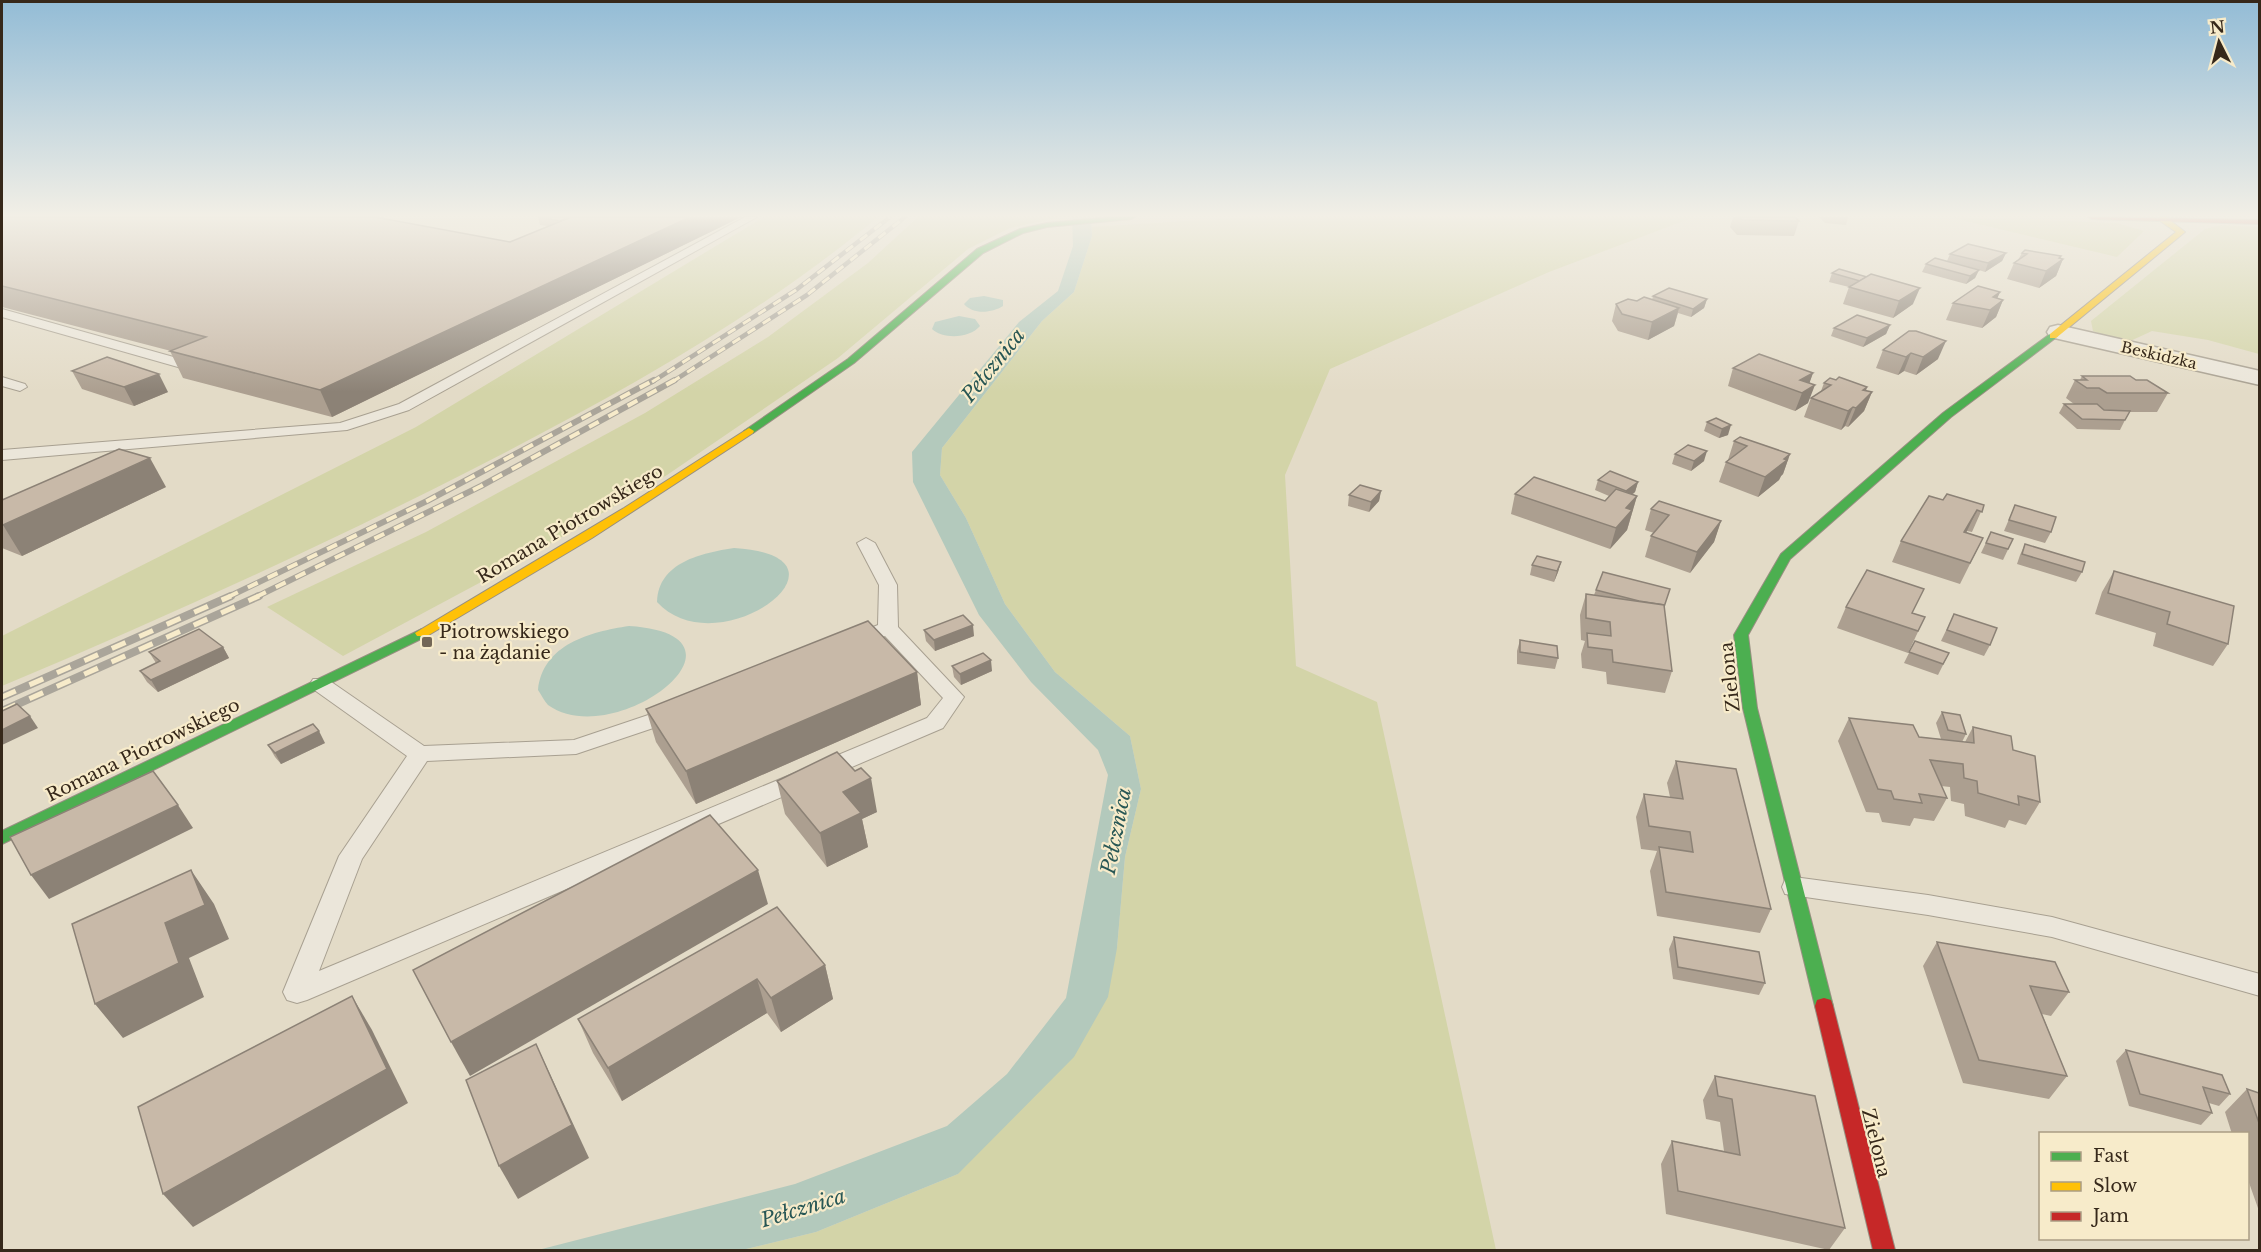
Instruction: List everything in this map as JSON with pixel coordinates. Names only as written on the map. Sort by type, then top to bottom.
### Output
[{"type":"street","name":"Romana Piotrowskiego","points":[[2,838],[420,634],[490,594],[679,479],[851,361],[950,275]]},
{"type":"street","name":"Zielona","points":[[1884,1251],[1750,708],[1741,635],[1785,557],[1947,415],[2058,332],[2128,275]]},
{"type":"street","name":"Beskidzka","points":[[2058,332],[2259,378]]},
{"type":"lane","points":[[2,455],[342,427],[404,407],[645,275]]},
{"type":"lane","points":[[2,314],[190,366]]},
{"type":"lane","points":[[2,381],[20,387]]},
{"type":"lane","points":[[420,754],[351,856],[297,992],[935,723],[954,698],[888,628],[888,585],[866,543]]},
{"type":"lane","points":[[834,649],[888,628]]},
{"type":"lane","points":[[320,684],[420,754],[576,747],[653,722],[696,705]]},
{"type":"lane","points":[[1794,887],[1928,905],[2052,927],[2259,985]]},
{"type":"green space","points":[[667,275],[802,275],[684,353],[581,412],[475,468],[299,554],[122,635],[2,686],[2,636],[416,427]]},
{"type":"green space","points":[[851,275],[936,275],[838,358],[667,475],[524,559],[343,656],[267,607],[426,532],[645,413],[768,337]]},
{"type":"green space","points":[[1079,275],[1541,275],[1330,369],[1285,475],[1296,666],[1377,702],[1496,1250],[742,1250],[816,1232],[958,1174],[1117,948],[1125,857],[1141,789],[1130,736],[1055,672],[1005,604],[966,518],[940,475],[942,448],[1042,321],[1074,292]]},
{"type":"green space","points":[[2147,275],[2259,275],[2259,354],[2208,340],[2152,331],[2126,343],[2093,331],[2091,321]]},
{"type":"water","name":"Pełcznica","points":[[1063,275],[1079,275],[1074,292],[1042,321],[942,448],[940,475],[966,518],[1005,604],[1055,672],[1130,736],[1141,789],[1125,857],[1117,948],[1108,997],[1074,1057],[958,1174],[816,1232],[742,1250],[538,1250],[795,1184],[947,1126],[1007,1074],[1066,998],[1108,775],[1098,750],[1031,682],[979,615],[913,482],[912,452],[1019,322],[1058,291]]},
{"type":"water","points":[[984,296],[1003,300],[1003,306],[983,312],[972,310],[964,304],[970,298]]},
{"type":"water","points":[[959,316],[975,319],[980,326],[970,333],[957,336],[943,335],[932,329],[935,322]]},
{"type":"water","points":[[734,548],[772,555],[788,569],[785,586],[769,603],[744,616],[714,623],[683,619],[657,602],[659,588],[673,569],[696,557]]},
{"type":"water","points":[[629,626],[668,634],[685,649],[683,668],[666,687],[640,703],[609,714],[576,716],[548,705],[538,690],[542,674],[549,661],[559,651],[584,637]]},
{"type":"building","points":[[2,275],[565,275],[320,390],[170,351],[206,337],[2,286]]},
{"type":"building","points":[[1840,275],[1867,277],[1860,281]]},
{"type":"building","points":[[1869,275],[1876,275],[1920,288],[1899,301],[1849,287]]},
{"type":"building","points":[[1978,286],[2000,292],[1993,297],[2003,300],[1990,310],[1953,303]]},
{"type":"building","points":[[1669,288],[1707,299],[1693,309],[1653,296]]},
{"type":"building","points":[[1644,297],[1679,308],[1652,322],[1622,314],[1616,304],[1628,299],[1637,301]]},
{"type":"building","points":[[1857,315],[1890,325],[1867,338],[1834,328]]},
{"type":"building","points":[[1909,331],[1916,331],[1946,341],[1923,357],[1911,353],[1906,357],[1883,350]]},
{"type":"building","points":[[1759,354],[1813,373],[1800,380],[1815,385],[1802,393],[1733,368]]},
{"type":"building","points":[[107,357],[159,374],[124,387],[72,371]]},
{"type":"building","points":[[2082,376],[2130,376],[2136,380],[2147,380],[2168,393],[2107,393],[2099,388],[2087,388],[2075,380],[2087,380]]},
{"type":"building","points":[[1839,377],[1867,387],[1863,390],[1872,392],[1856,408],[1853,407],[1848,411],[1811,398],[1831,385],[1824,383],[1830,378],[1836,380]]},
{"type":"building","points":[[2064,404],[2097,404],[2104,410],[2130,411],[2125,420],[2082,419]]},
{"type":"building","points":[[1716,418],[1731,425],[1722,429],[1707,422]]},
{"type":"building","points":[[1740,437],[1790,454],[1784,459],[1787,460],[1765,477],[1726,462],[1747,446],[1734,441]]},
{"type":"building","points":[[1688,445],[1707,451],[1694,461],[1675,454]]},
{"type":"building","points":[[119,449],[150,458],[2,525],[2,500]]},
{"type":"building","points":[[1610,471],[1638,482],[1626,491],[1598,480]]},
{"type":"building","points":[[1534,477],[1605,501],[1616,489],[1637,496],[1626,508],[1632,510],[1616,528],[1515,494]]},
{"type":"building","points":[[1360,485],[1381,491],[1371,502],[1349,495]]},
{"type":"building","points":[[1947,494],[1984,505],[1982,512],[1977,510],[1964,532],[1983,538],[1970,563],[1901,541],[1929,496],[1943,500]]},
{"type":"building","points":[[1659,501],[1721,521],[1697,552],[1651,536],[1669,515],[1651,509]]},
{"type":"building","points":[[2015,505],[2056,517],[2051,532],[2009,520]]},
{"type":"building","points":[[1991,532],[2013,539],[2008,549],[1986,543]]},
{"type":"building","points":[[2025,544],[2085,562],[2082,572],[2022,554]]},
{"type":"building","points":[[1537,556],[1561,562],[1557,571],[1532,565]]},
{"type":"building","points":[[1867,570],[1924,589],[1912,613],[1925,617],[1918,631],[1846,607]]},
{"type":"building","points":[[2114,571],[2234,606],[2228,644],[2167,624],[2170,612],[2108,593]]},
{"type":"building","points":[[1603,572],[1670,589],[1664,607],[1664,605],[1596,590]]},
{"type":"building","points":[[1586,594],[1664,605],[1672,671],[1613,662],[1612,650],[1588,647],[1587,633],[1611,636],[1610,622],[1586,618]]},
{"type":"building","points":[[1954,614],[1997,628],[1990,645],[1947,630]]},
{"type":"building","points":[[963,615],[973,625],[934,640],[924,630]]},
{"type":"building","points":[[868,621],[917,672],[686,771],[646,709]]},
{"type":"building","points":[[199,629],[223,647],[151,680],[140,671],[160,661],[149,652]]},
{"type":"building","points":[[1520,640],[1557,646],[1558,658],[1520,652]]},
{"type":"building","points":[[1915,641],[1949,653],[1943,664],[1909,652]]},
{"type":"building","points":[[983,653],[991,660],[960,674],[952,666]]},
{"type":"building","points":[[17,704],[30,716],[2,730],[2,711]]},
{"type":"building","points":[[1942,712],[1960,715],[1966,734],[1948,730]]},
{"type":"building","points":[[1849,718],[1913,725],[1919,737],[1974,743],[1973,727],[2011,736],[2013,750],[2035,756],[2040,802],[2018,796],[2019,805],[1978,793],[1977,781],[1964,778],[1963,764],[1930,760],[1947,798],[1919,794],[1922,803],[1894,799],[1891,791],[1878,789]]},
{"type":"building","points":[[313,724],[319,731],[275,753],[268,745]]},
{"type":"building","points":[[837,752],[855,771],[861,768],[871,778],[843,792],[861,813],[820,833],[777,781]]},
{"type":"building","points":[[1676,761],[1736,769],[1771,909],[1666,892],[1659,847],[1693,852],[1690,832],[1649,826],[1644,794],[1683,799]]},
{"type":"building","points":[[153,771],[178,805],[31,875],[10,837]]},
{"type":"building","points":[[710,815],[758,870],[451,1042],[413,970]]},
{"type":"building","points":[[191,870],[205,905],[165,923],[179,963],[95,1004],[72,924]]},
{"type":"building","points":[[777,907],[825,965],[771,998],[757,979],[608,1068],[578,1019]]},
{"type":"building","points":[[1674,937],[1759,952],[1765,983],[1678,967]]},
{"type":"building","points":[[1937,942],[2055,962],[2069,992],[2030,986],[2067,1076],[1979,1060]]},
{"type":"building","points":[[352,996],[387,1069],[163,1194],[138,1107]]},
{"type":"building","points":[[536,1044],[572,1125],[499,1166],[466,1080]]},
{"type":"building","points":[[2126,1050],[2222,1075],[2230,1094],[2203,1087],[2212,1113],[2140,1094]]},
{"type":"building","points":[[1715,1076],[1815,1096],[1845,1228],[1678,1191],[1672,1141],[1740,1155],[1732,1099],[1718,1096]]},
{"type":"building","points":[[2247,1089],[2259,1093],[2259,1123]]},
{"type":"railway","points":[[652,382],[796,290],[815,275]]},
{"type":"railway","points":[[672,382],[807,295],[832,275]]},
{"type":"railway","points":[[228,597],[427,501],[654,380]]},
{"type":"railway","points":[[256,597],[481,486],[675,380]]},
{"type":"railway","points":[[2,697],[231,596]]},
{"type":"railway","points":[[2,711],[259,596]]},
{"type":"traffic: fast","points":[[749,431],[851,361],[951,275]]},
{"type":"traffic: fast","points":[[1824,1006],[1750,708],[1741,635],[1785,557],[1947,415],[2053,336]]},
{"type":"traffic: fast","points":[[2,838],[422,633]]},
{"type":"traffic: slow","points":[[2053,336],[2128,275]]},
{"type":"traffic: slow","points":[[422,633],[587,535],[749,431]]},
{"type":"traffic: jam","points":[[1824,1006],[1884,1250]]},
{"type":"place","name":"Piotrowskiego - na żądanie","points":[[427,642]]}]
